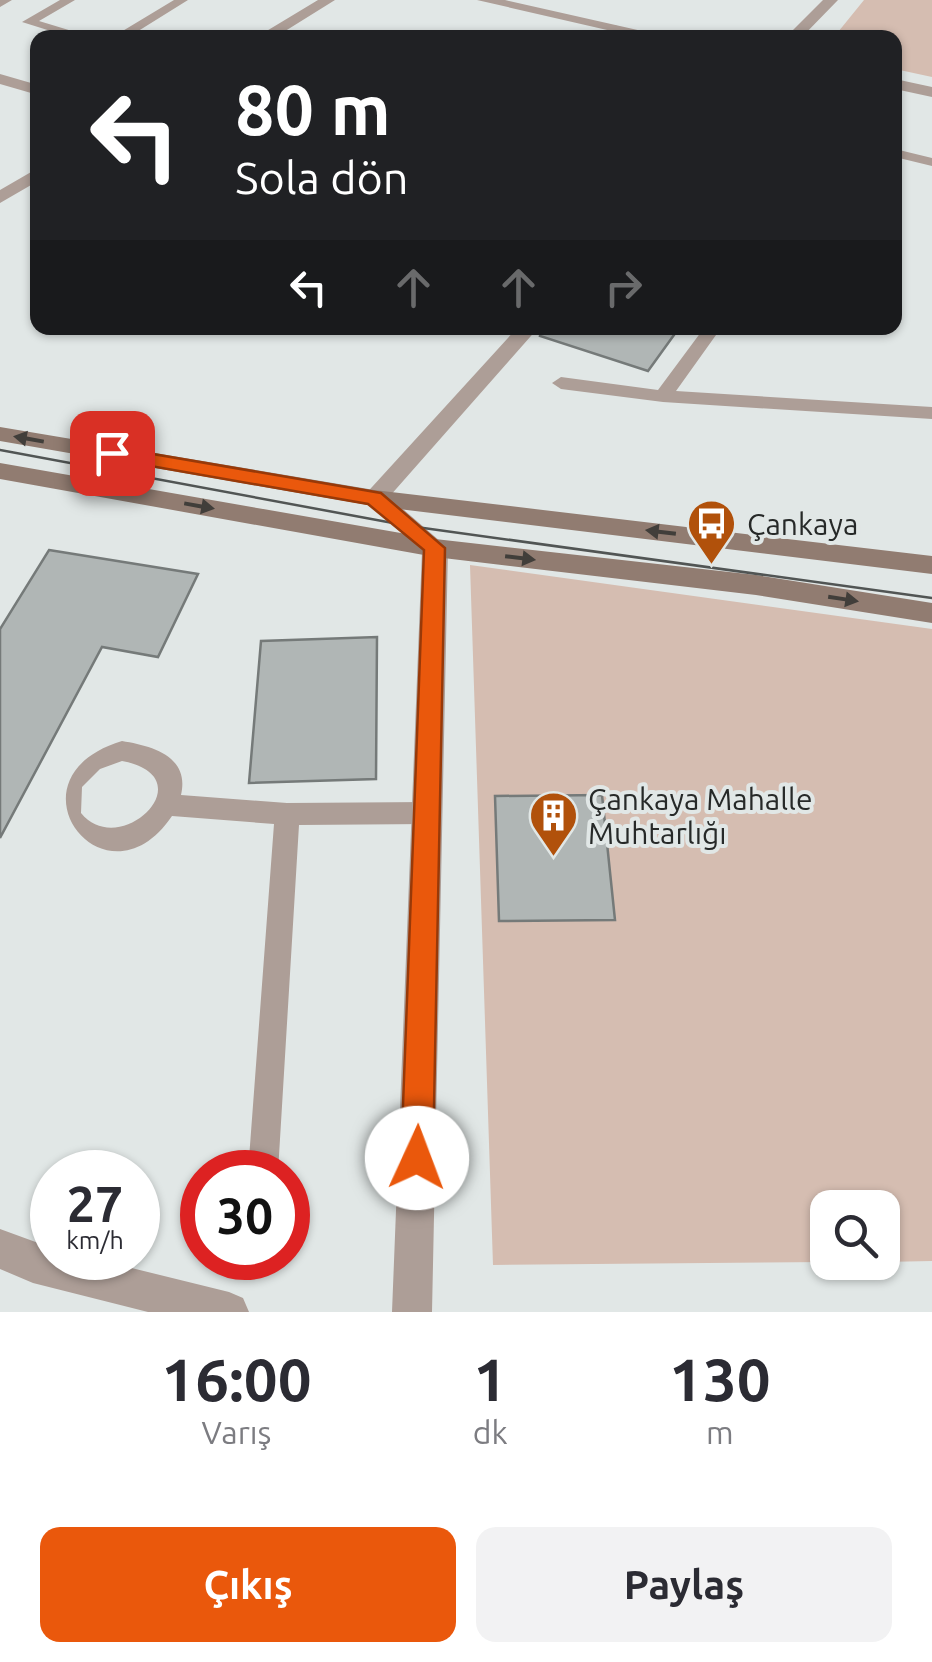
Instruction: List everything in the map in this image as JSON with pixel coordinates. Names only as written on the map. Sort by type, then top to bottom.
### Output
[{"type":"main road","points":[[0,434],[374,498],[932,565]]},
{"type":"main road","points":[[0,471],[435,548],[756,584],[932,613]]},
{"type":"street","points":[[276,30],[328,0]]},
{"type":"street","points":[[484,0],[604,30]]},
{"type":"street","points":[[800,30],[830,0]]},
{"type":"street","points":[[0,79],[30,86]]},
{"type":"street","points":[[902,86],[932,92]]},
{"type":"street","points":[[0,198],[30,178]]},
{"type":"street","points":[[412,1312],[435,548],[374,498],[522,335]]},
{"type":"street","points":[[0,1249],[33,1263],[228,1312]]},
{"type":"lane","points":[[58,30],[28,22],[70,0]]},
{"type":"lane","points":[[131,30],[182,0]]},
{"type":"lane","points":[[902,155],[932,162]]},
{"type":"lane","points":[[663,396],[707,335]]},
{"type":"lane","points":[[561,383],[663,396],[929,405]]},
{"type":"lane","points":[[168,805],[287,814],[428,813]]},
{"type":"lane","points":[[264,1150],[287,814]]},
{"type":"shaded area","points":[[864,0],[932,0],[932,77],[902,71],[902,30],[840,30]]},
{"type":"shaded area","points":[[470,565],[932,629],[932,1261],[900,1262],[900,1190],[810,1190],[810,1262],[493,1265]]},
{"type":"building","points":[[540,335],[674,335],[648,371]]},
{"type":"building","points":[[49,550],[198,574],[158,657],[102,647],[0,838],[0,629]]},
{"type":"building","points":[[377,637],[376,779],[249,783],[261,641]]},
{"type":"building","name":"Çankaya Mahalle Muhtarlığı","points":[[602,795],[615,920],[499,921],[495,796]]},
{"type":"tram line","points":[[0,450],[409,526],[932,598]]},
{"type":"place","name":"Çankaya","points":[[712,566]]},
{"type":"place","name":"Çankaya Mahalle Muhtarlığı","points":[[553,858]]},
{"type":"route","points":[[112,453],[374,498],[435,548],[417,1158]]}]
